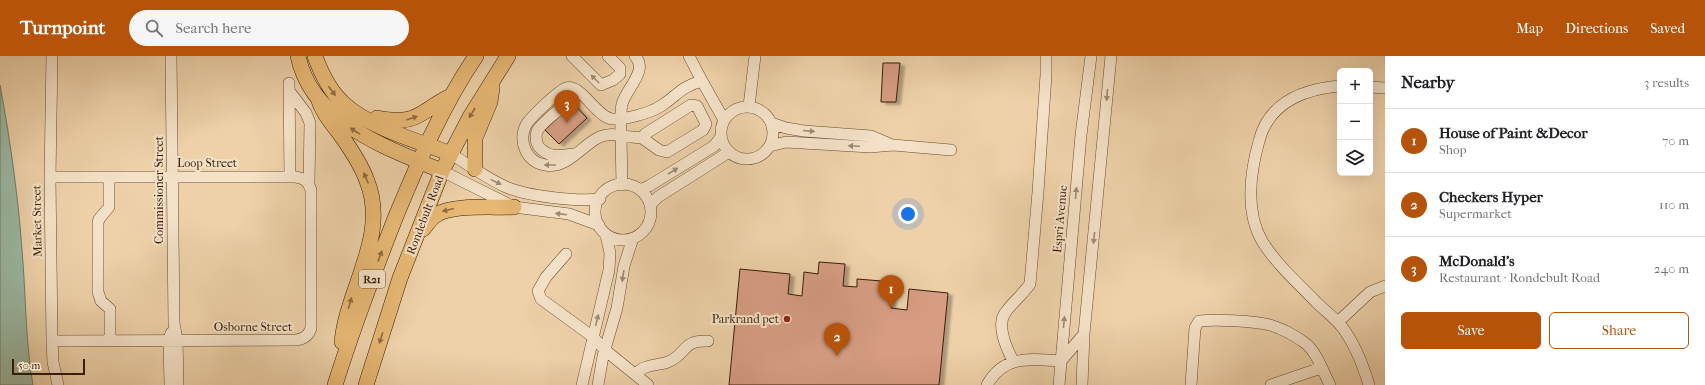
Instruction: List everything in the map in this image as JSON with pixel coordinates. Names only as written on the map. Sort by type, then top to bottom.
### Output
[{"type":"main road","points":[[298,56],[306,78],[318,98],[323,111],[352,152],[364,174],[373,202],[374,222],[371,240],[347,315],[342,339],[340,369]]},
{"type":"main road","points":[[315,56],[331,89],[344,103],[360,116],[450,154]]},
{"type":"main road","name":"R21","points":[[335,385],[381,253],[418,161],[451,96],[476,56]]},
{"type":"main road","name":"Rondebult Road","points":[[366,385],[400,278],[442,171],[470,117],[508,56]]},
{"type":"main road","points":[[475,169],[475,138],[490,102],[493,80]]},
{"type":"main road","points":[[360,116],[396,122],[405,121],[422,115],[438,103],[451,96]]},
{"type":"main road","points":[[318,98],[340,120],[358,133],[442,171]]},
{"type":"main road","points":[[417,236],[435,216],[442,211],[459,208],[514,207]]},
{"type":"street","name":"Market Street","points":[[52,56],[50,177],[52,340],[53,362],[58,385]]},
{"type":"street","name":"Commissioner Street","points":[[170,385],[174,323],[172,56]]},
{"type":"street","points":[[572,56],[601,85],[613,80],[620,74],[620,68],[608,56]]},
{"type":"street","points":[[622,185],[622,106],[626,93],[639,72],[640,66],[635,56]]},
{"type":"street","points":[[689,56],[724,120]]},
{"type":"street","points":[[749,106],[755,56]]},
{"type":"street","points":[[1013,361],[1002,333],[1004,314],[1030,284],[1039,176],[1046,56]]},
{"type":"street","name":"Espri Avenue","points":[[1059,385],[1080,143],[1091,56]]},
{"type":"street","points":[[1082,385],[1084,334],[1111,56]]},
{"type":"street","points":[[642,138],[645,134],[691,105],[697,106],[706,124],[703,130],[667,152],[659,150],[642,138],[608,134],[600,137],[560,164],[543,165],[534,161],[528,156],[525,150],[524,135],[526,125],[531,119],[558,93],[566,88],[571,87],[580,93],[603,115],[610,119],[622,119],[648,112],[661,106],[682,89],[702,81]]},
{"type":"street","points":[[1337,86],[1310,90],[1295,96],[1283,103],[1269,117],[1260,135],[1255,156],[1251,179],[1251,196],[1253,213],[1262,240],[1273,257],[1338,322],[1349,337],[1356,351],[1368,385]]},
{"type":"street","points":[[1373,87],[1385,88]]},
{"type":"street","name":"Osborne Street","points":[[52,340],[296,340],[306,336],[311,328],[310,123],[306,113],[289,88],[290,177]]},
{"type":"street","points":[[770,146],[773,134],[771,123],[760,110],[749,106],[737,108],[724,120],[721,136],[723,142],[729,152],[740,158],[751,158],[762,154],[770,146],[786,142],[870,147],[893,145],[951,150]]},
{"type":"street","points":[[771,123],[798,130],[871,136],[893,145]]},
{"type":"street","points":[[640,190],[650,186],[714,146],[721,136]]},
{"type":"street","points":[[650,205],[658,197],[729,152]]},
{"type":"street","points":[[450,154],[491,180],[523,192],[577,200],[600,199]]},
{"type":"street","points":[[442,171],[514,207],[569,214],[598,225]]},
{"type":"street","name":"Loop Street","points":[[50,177],[290,177],[302,178],[310,186]]},
{"type":"street","points":[[109,177],[109,207],[99,219],[98,223],[98,292],[101,301],[110,309],[110,340]]},
{"type":"street","points":[[582,385],[609,270],[610,253],[606,235],[598,225],[596,207],[605,191],[610,188],[628,185],[640,190],[650,205],[650,218],[641,234],[633,238],[618,240],[606,235]]},
{"type":"street","points":[[598,385],[605,350],[617,308],[624,266],[633,238]]},
{"type":"street","points":[[566,254],[546,277],[538,291],[541,299],[593,337],[605,350],[648,385]]},
{"type":"street","points":[[1338,322],[1370,292],[1385,286]]},
{"type":"street","points":[[1191,385],[1193,335],[1195,328],[1200,321],[1212,320],[1262,324],[1280,330],[1306,343],[1314,354],[1330,385]]},
{"type":"street","points":[[987,385],[994,374],[1013,361],[1061,361],[1084,334]]},
{"type":"street","name":"Commissioner Street","points":[[173,340],[178,385]]},
{"type":"street","points":[[636,374],[645,366],[667,362],[676,358],[692,342],[708,341]]},
{"type":"street","points":[[1271,385],[1321,368]]},
{"type":"shaded area","points":[[0,85],[17,196],[33,385],[0,385]]},
{"type":"building","points":[[883,63],[900,63],[896,102],[881,102]]},
{"type":"building","points":[[573,103],[587,118],[559,144],[545,130]]},
{"type":"building","points":[[819,262],[845,264],[843,286],[857,287],[857,279],[894,282],[891,308],[907,310],[909,289],[948,293],[939,385],[729,385],[740,269],[790,274],[788,294],[802,296],[804,272],[818,274]]},
{"type":"place","name":"McDonald's","points":[[567,123]]},
{"type":"place","name":"House of Paint &Decor","points":[[891,308]]},
{"type":"place","name":"Parkrand pet","points":[[787,319]]},
{"type":"place","name":"Checkers Hyper","points":[[837,356]]}]
